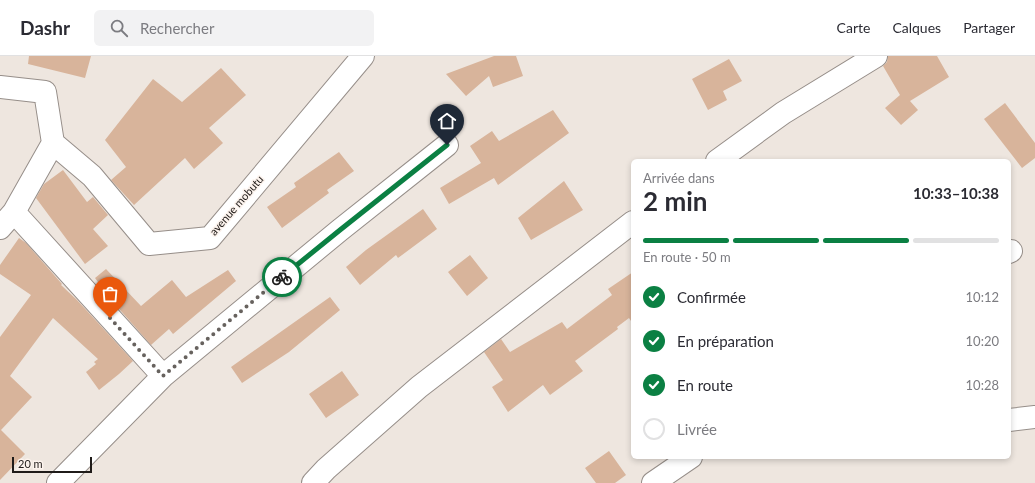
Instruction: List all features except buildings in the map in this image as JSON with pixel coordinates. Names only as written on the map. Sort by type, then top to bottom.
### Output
[{"type":"street","name":"avenue mobutu","points":[[53,143],[92,176],[149,244],[210,238],[363,56]]},
{"type":"street","points":[[720,159],[783,112],[876,56]]},
{"type":"street","points":[[0,87],[45,92],[53,143],[7,220],[163,376]]},
{"type":"street","points":[[58,483],[163,376],[340,230],[447,145]]},
{"type":"street","points":[[313,483],[326,469],[419,387],[631,224]]},
{"type":"street","points":[[1011,420],[1035,417]]},
{"type":"street","points":[[653,483],[688,459]]},
{"type":"way so far","points":[[110,318],[163,376],[282,277]]},
{"type":"route","points":[[282,277],[447,145]]}]
